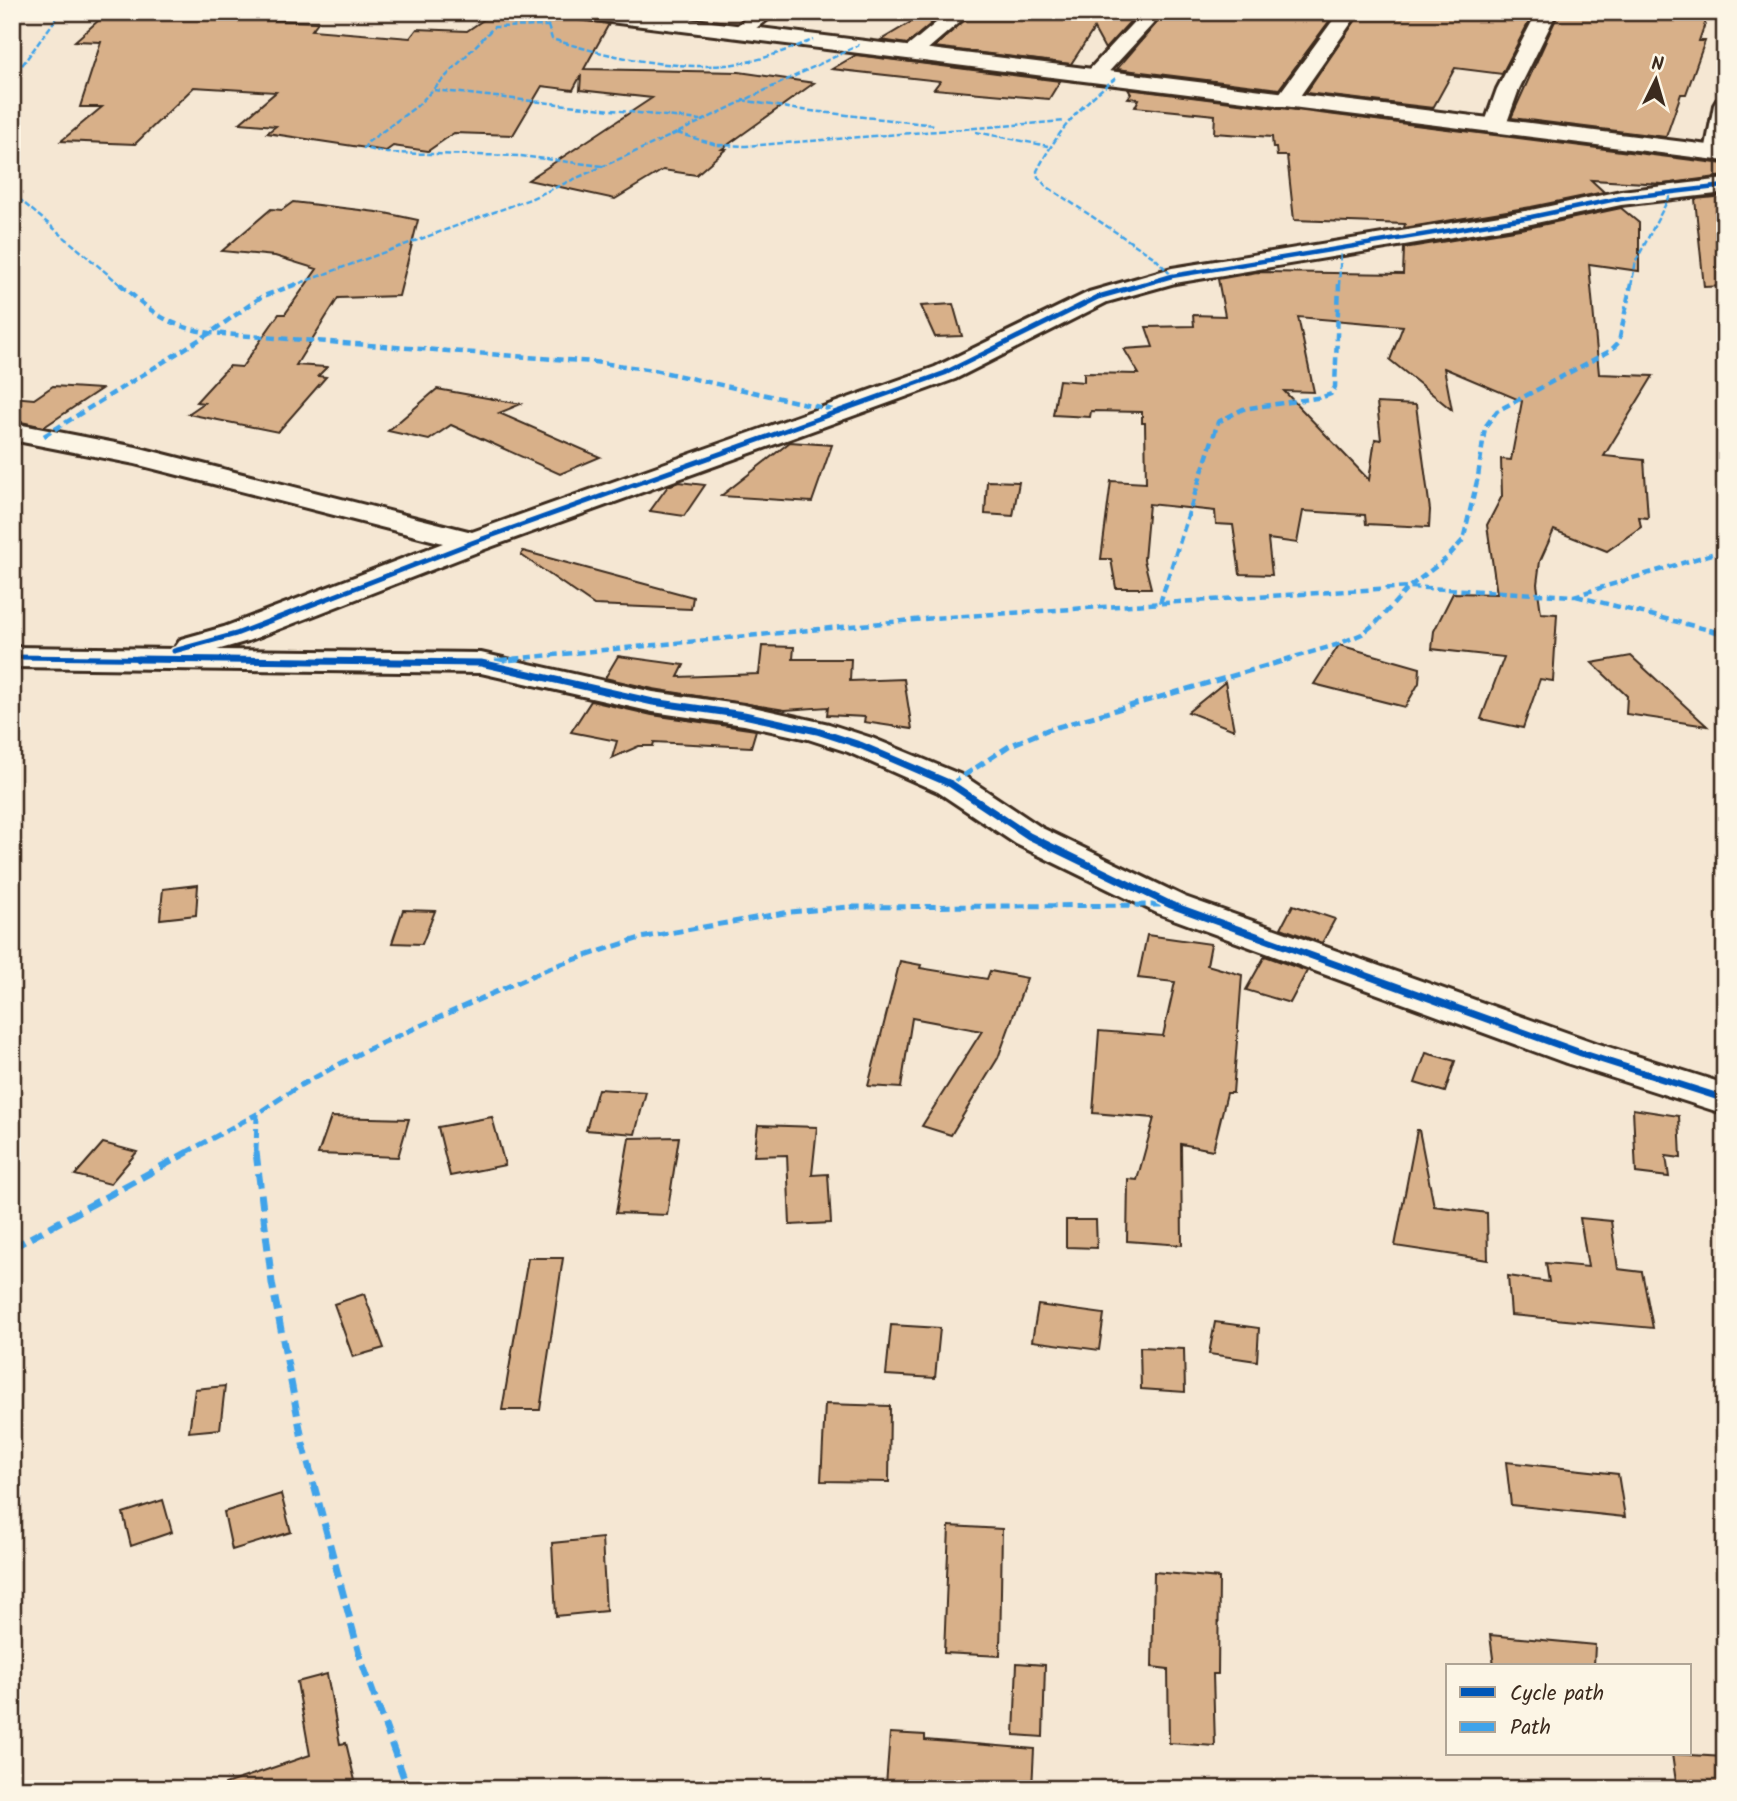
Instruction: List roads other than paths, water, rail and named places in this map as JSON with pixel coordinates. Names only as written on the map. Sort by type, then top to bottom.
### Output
[{"type":"street","points":[[578,12],[914,51],[1284,101],[1720,153],[1725,105]]},
{"type":"street","points":[[740,31],[767,12]]},
{"type":"street","points":[[914,51],[961,12]]},
{"type":"street","points":[[1095,75],[1154,12]]},
{"type":"street","points":[[1284,101],[1349,12]]},
{"type":"street","points":[[1495,125],[1508,89],[1547,12]]},
{"type":"street","points":[[139,657],[236,634],[474,542],[945,373],[1098,297],[1133,285],[1172,276],[1531,217],[1620,198],[1725,186]]},
{"type":"street","points":[[12,431],[136,456],[474,542]]},
{"type":"street","points":[[12,657],[481,663],[640,699],[744,715],[817,731],[860,745],[951,784],[1029,836],[1171,905],[1580,1053],[1725,1099]]}]
